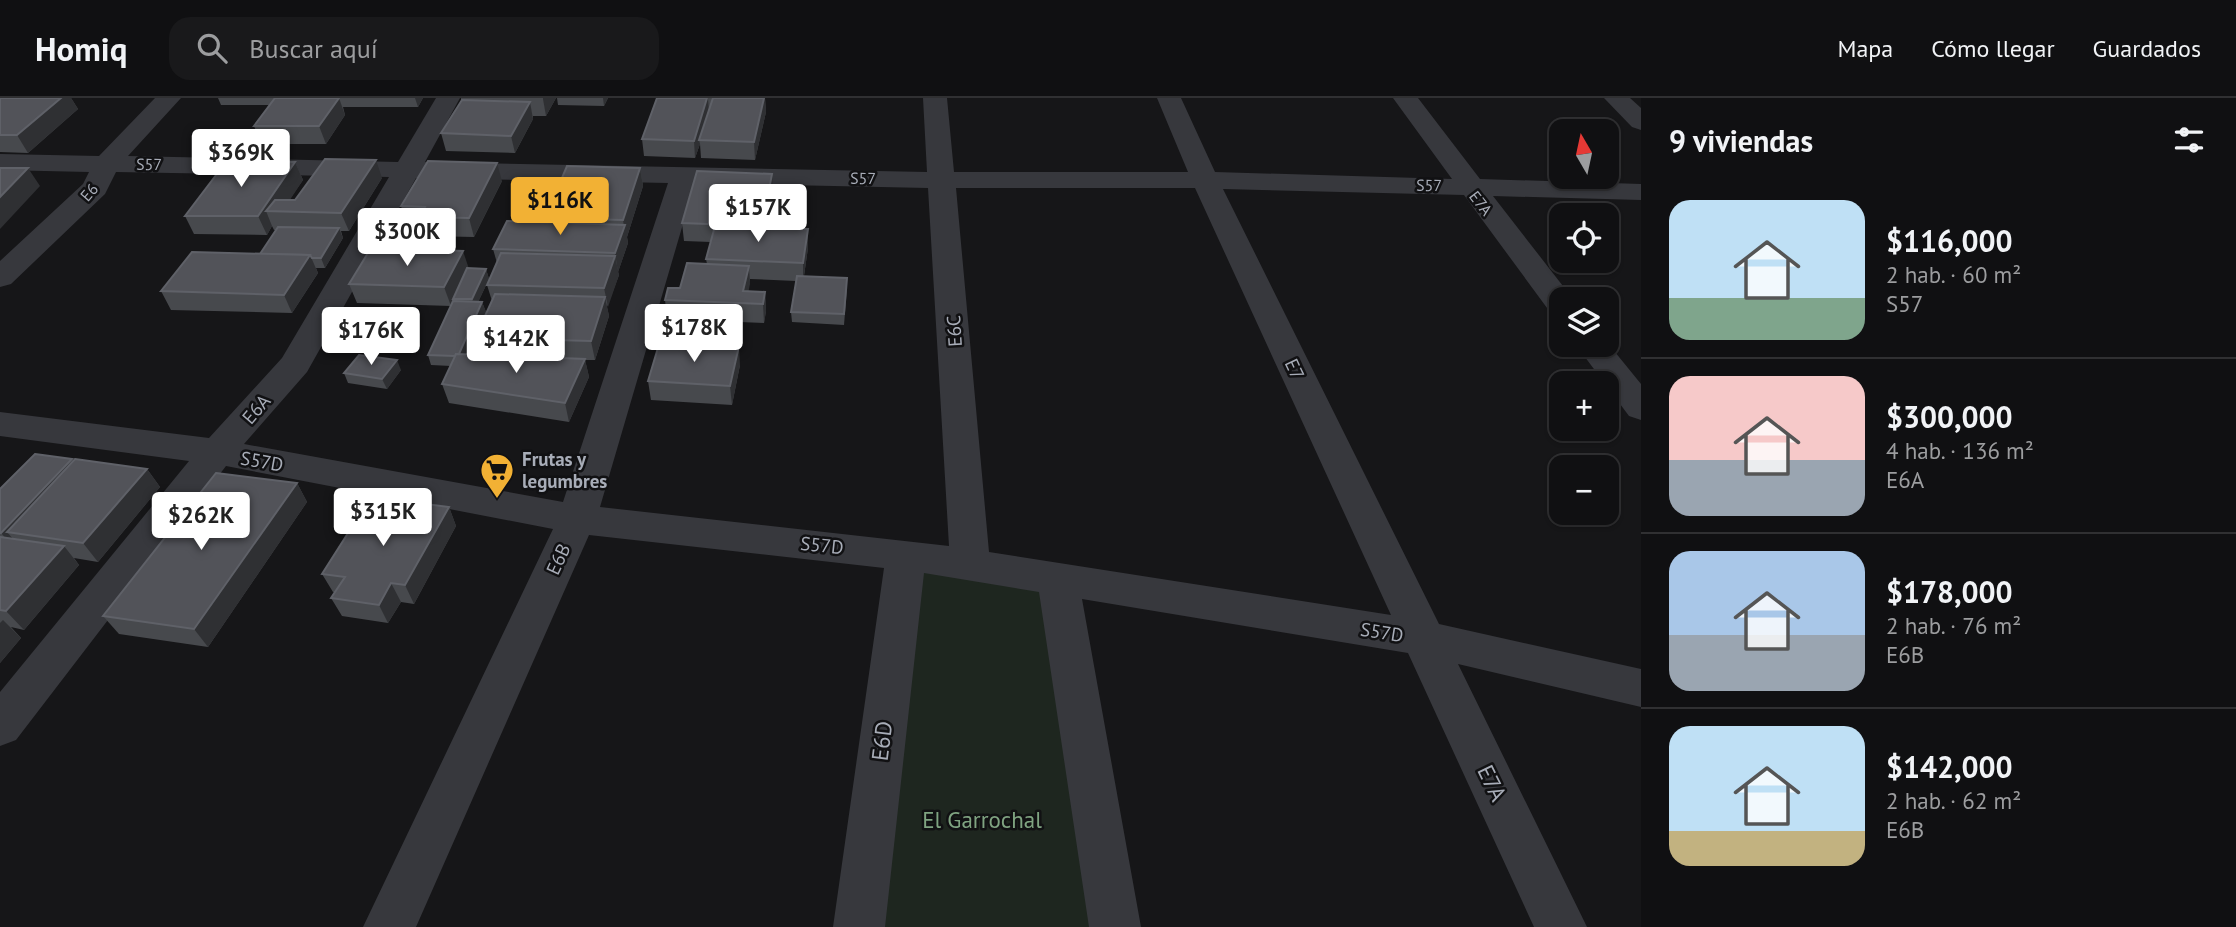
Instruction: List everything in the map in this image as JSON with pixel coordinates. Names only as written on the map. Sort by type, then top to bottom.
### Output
[{"type":"street","name":"E6","points":[[0,278],[95,188],[107,163],[169,98]]},
{"type":"street","name":"E6A","points":[[0,726],[217,452],[295,364],[448,98]]},
{"type":"street","name":"E6C","points":[[935,98],[970,565]]},
{"type":"street","name":"E7","points":[[1169,98],[1205,180],[1423,638]]},
{"type":"street","name":"E7A","points":[[1405,98],[1468,186],[1549,290]]},
{"type":"street","points":[[1616,98],[1641,122]]},
{"type":"street","name":"S57","points":[[0,162],[943,180],[1205,180],[1641,192]]},
{"type":"street","name":"E6B","points":[[389,927],[577,519],[684,174]]},
{"type":"street","points":[[1601,357],[1641,408]]},
{"type":"street","name":"S57D","points":[[0,424],[217,452],[577,519],[906,555],[970,565],[1423,638],[1641,688]]},
{"type":"street","name":"E6D","points":[[859,927],[906,555]]},
{"type":"street","points":[[1058,580],[1115,927]]},
{"type":"street","name":"E7A","points":[[1423,638],[1561,927]]},
{"type":"green space","name":"El Garrochal","points":[[908,557],[1051,585],[1110,927],[860,927]]},
{"type":"building","points":[[0,98],[61,98],[17,135],[0,135]]},
{"type":"building","points":[[275,98],[339,98],[319,126],[254,126]]},
{"type":"building","points":[[657,98],[707,98],[694,141],[642,139]]},
{"type":"building","points":[[713,98],[764,98],[754,142],[699,140]]},
{"type":"building","points":[[462,100],[530,102],[511,136],[441,133]]},
{"type":"building","points":[[325,159],[376,160],[341,213],[266,211],[275,200],[295,200]]},
{"type":"building","points":[[428,161],[497,163],[469,218],[420,217],[425,207],[401,206]]},
{"type":"building","points":[[226,162],[295,162],[258,216],[185,216]]},
{"type":"building","points":[[567,166],[640,168],[623,220],[545,218]]},
{"type":"building","points":[[0,168],[28,168],[0,197]]},
{"type":"building","points":[[697,171],[772,174],[762,226],[682,223]]},
{"type":"building","points":[[507,221],[625,225],[615,253],[493,249]]},
{"type":"building","points":[[715,226],[808,229],[803,263],[706,259]]},
{"type":"building","points":[[278,227],[339,228],[321,258],[312,258],[310,255],[260,254]]},
{"type":"building","points":[[371,248],[463,251],[444,287],[349,284]]},
{"type":"building","points":[[192,252],[310,255],[284,295],[161,291]]},
{"type":"building","points":[[501,253],[615,256],[604,288],[487,285]]},
{"type":"building","points":[[687,263],[749,266],[743,291],[765,292],[763,304],[665,300],[668,288],[680,288]]},
{"type":"building","points":[[467,268],[486,269],[472,299],[453,299]]},
{"type":"building","points":[[797,276],[847,278],[844,314],[791,312]]},
{"type":"building","points":[[495,294],[605,297],[591,341],[475,338]]},
{"type":"building","points":[[453,301],[482,302],[459,354],[428,355]]},
{"type":"building","points":[[660,341],[739,346],[730,386],[648,381]]},
{"type":"building","points":[[456,354],[585,359],[565,403],[442,384]]},
{"type":"building","points":[[359,355],[397,360],[382,379],[344,373]]},
{"type":"building","points":[[35,454],[72,459],[0,533],[0,489]]},
{"type":"building","points":[[75,459],[147,469],[83,543],[7,532]]},
{"type":"building","points":[[216,473],[297,483],[194,629],[103,616]]},
{"type":"building","points":[[371,497],[449,507],[405,585],[391,583],[379,605],[331,598],[345,577],[322,574]]},
{"type":"building","points":[[0,537],[64,546],[6,611],[0,610]]},
{"type":"place","name":"Frutas y legumbres","points":[[497,500]]}]
